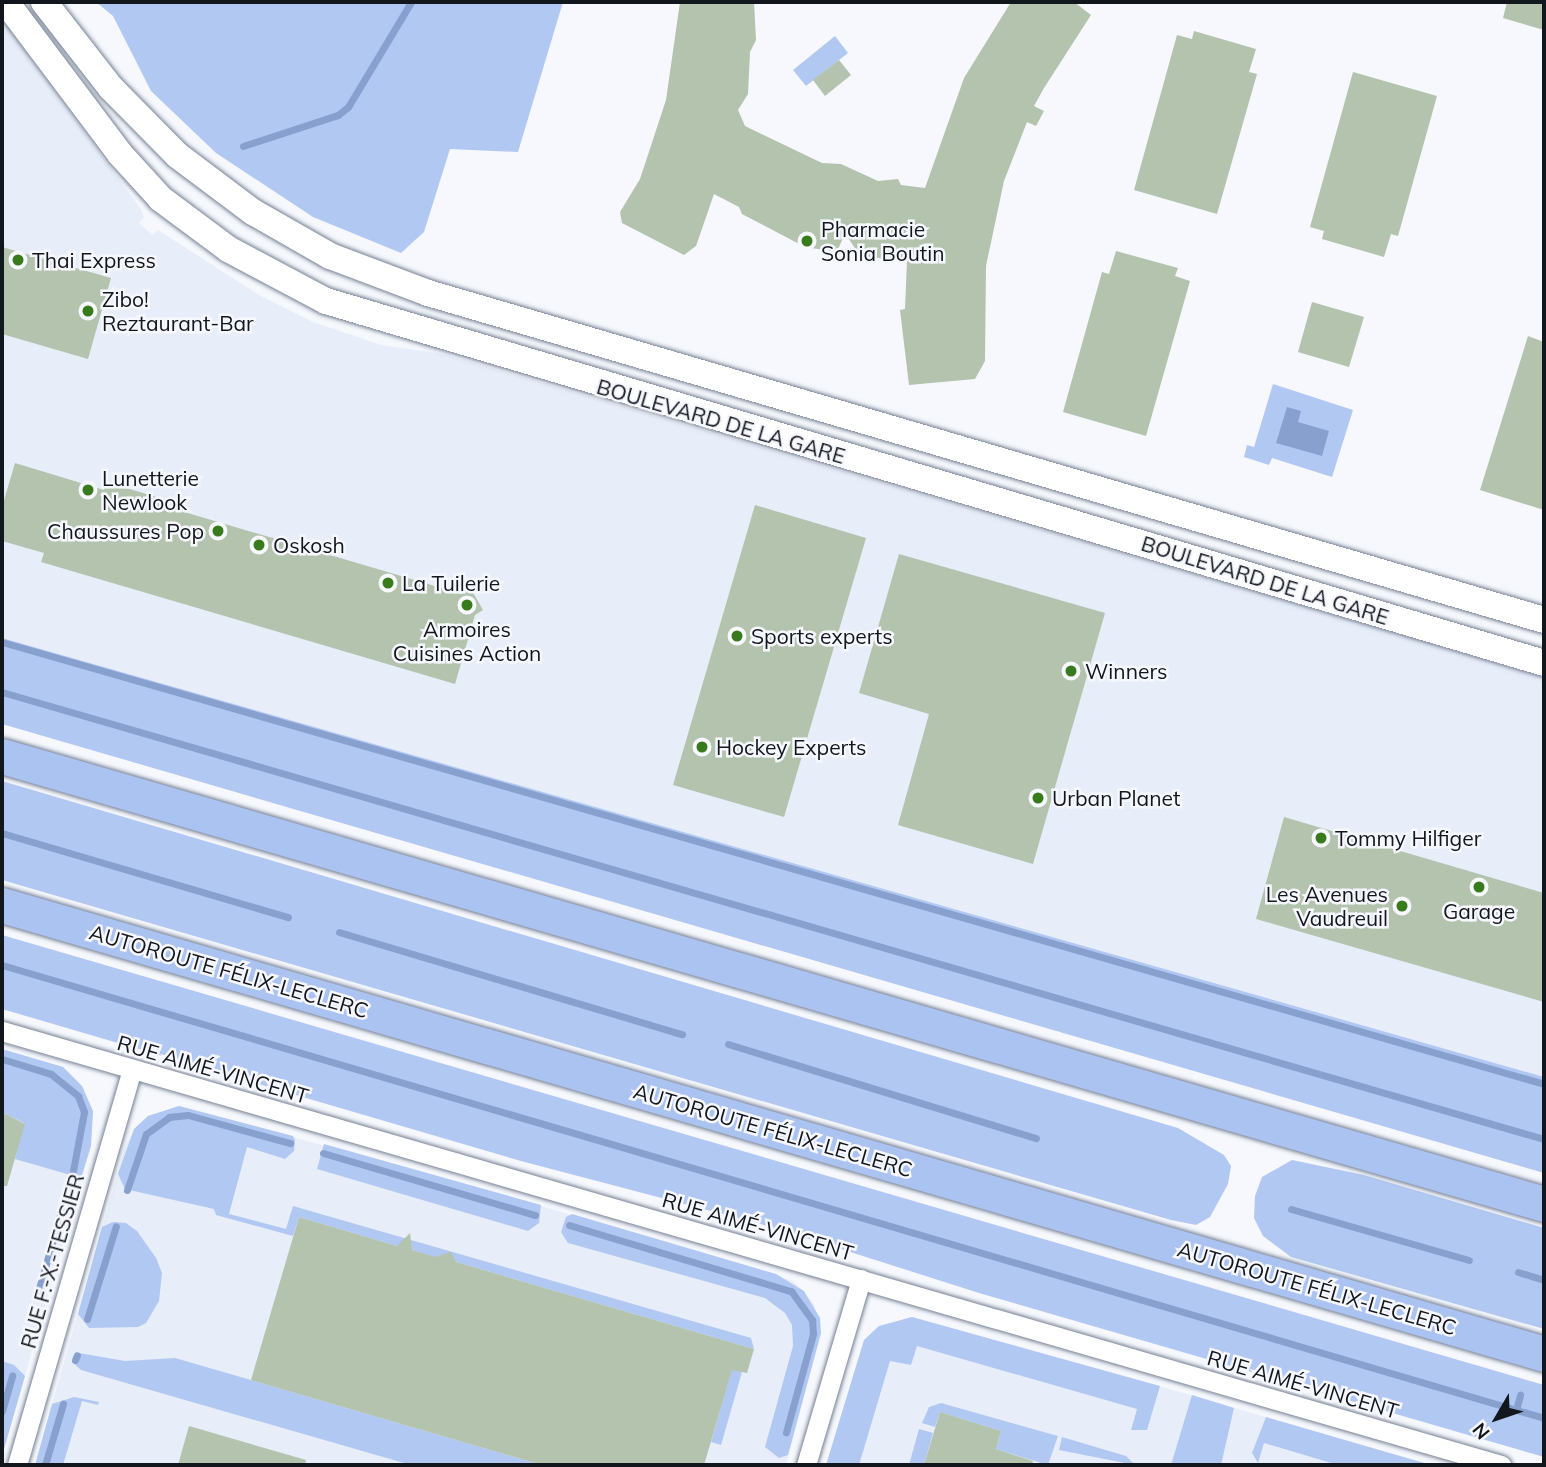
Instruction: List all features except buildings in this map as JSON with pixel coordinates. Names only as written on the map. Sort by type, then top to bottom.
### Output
[{"type":"highway","points":[[2,756],[1544,1205]]},
{"type":"highway","name":"AUTOROUTE FÉLIX-LECLERC","points":[[2,905],[1544,1354]]},
{"type":"main road","name":"BOULEVARD DE LA GARE","points":[[6,2],[120,154],[161,199],[228,248],[326,301],[1544,663]]},
{"type":"main road","name":"BOULEVARD DE LA GARE","points":[[44,2],[111,88],[177,155],[253,212],[330,256],[440,296],[1544,621]]},
{"type":"street","name":"RUE AIMÉ-VINCENT","points":[[2,1031],[1501,1465]]},
{"type":"street","name":"RUE F.-X.-TESSIER","points":[[17,1465],[132,1070]]},
{"type":"street","points":[[806,1465],[861,1279]]},
{"type":"shaded area","points":[[96,2],[563,2],[518,152],[450,149],[424,232],[401,253],[313,217],[216,153],[151,91],[113,16]]},
{"type":"shaded area","points":[[2,19],[140,208],[144,217],[139,223],[152,235],[158,230],[259,295],[313,322],[381,345],[444,354],[1544,677],[1544,1077],[2,638]]},
{"type":"shaded area","points":[[835,36],[848,53],[806,86],[793,70]]},
{"type":"shaded area","points":[[1273,384],[1353,410],[1332,477],[1272,458],[1269,465],[1244,457],[1247,445],[1254,447]]},
{"type":"shaded area","points":[[1287,407],[1301,411],[1298,422],[1329,431],[1322,456],[1276,443]]},
{"type":"shaded area","points":[[2,638],[1544,1077],[1544,1173],[2,724]]},
{"type":"shaded area","points":[[2,781],[1178,1128],[1224,1155],[1231,1166],[1228,1184],[1210,1217],[1196,1225],[1171,1220],[2,880]]},
{"type":"shaded area","points":[[2,935],[1544,1385],[1544,1457],[979,1293],[775,1228],[521,1161],[2,1009]]},
{"type":"shaded area","points":[[2,1049],[63,1067],[82,1086],[93,1111],[91,1146],[2,1456]]},
{"type":"shaded area","points":[[2,1049],[63,1067],[82,1086],[93,1111],[91,1146],[81,1178],[15,1159],[24,1123],[2,1112]]},
{"type":"shaded area","points":[[179,1106],[511,1197],[793,1281],[814,1304],[821,1333],[786,1465],[35,1465],[125,1147],[135,1129],[148,1116]]},
{"type":"shaded area","points":[[179,1106],[293,1136],[295,1140],[294,1151],[285,1159],[247,1147],[229,1214],[286,1229],[293,1206],[751,1338],[754,1349],[456,1262],[448,1254],[439,1259],[412,1250],[405,1241],[397,1246],[299,1217],[293,1236],[216,1215],[214,1209],[125,1189],[118,1174],[134,1129],[148,1116]]},
{"type":"shaded area","points":[[324,1144],[541,1205],[539,1223],[528,1231],[317,1169]]},
{"type":"shaded area","points":[[1292,1160],[1364,1175],[1544,1228],[1544,1329],[1291,1257],[1263,1236],[1254,1218],[1255,1196],[1262,1177]]},
{"type":"shaded area","points":[[572,1214],[776,1274],[804,1291],[820,1318],[821,1333],[788,1455],[779,1458],[765,1447],[793,1346],[792,1325],[785,1313],[765,1298],[568,1243],[561,1232],[566,1217]]},
{"type":"shaded area","points":[[113,1222],[126,1223],[137,1231],[156,1258],[162,1273],[159,1301],[146,1323],[138,1327],[89,1328],[78,1314],[102,1227]]},
{"type":"shaded area","points":[[912,1317],[1431,1465],[826,1465],[864,1340],[879,1326]]},
{"type":"shaded area","points":[[912,1317],[1160,1386],[1147,1430],[1131,1430],[1137,1409],[917,1346],[911,1365],[890,1361],[859,1465],[826,1465],[864,1340],[879,1326]]},
{"type":"shaded area","points":[[79,1353],[125,1361],[175,1358],[542,1465],[411,1465],[81,1370],[72,1362]]},
{"type":"shaded area","points":[[2,1361],[14,1365],[25,1376],[2,1456]]},
{"type":"shaded area","points":[[732,1369],[742,1372],[721,1445],[711,1442]]},
{"type":"shaded area","points":[[1192,1395],[1234,1408],[1221,1465],[1171,1465]]},
{"type":"shaded area","points":[[74,1397],[99,1402],[98,1405],[82,1401],[63,1465],[35,1465],[52,1404]]},
{"type":"shaded area","points":[[941,1403],[1058,1436],[1048,1465],[996,1449],[1001,1431],[940,1412],[935,1427],[922,1423],[929,1407]]},
{"type":"shaded area","points":[[1266,1417],[1431,1465],[1338,1465],[1264,1443],[1258,1463],[1252,1453]]},
{"type":"shaded area","points":[[919,1429],[933,1433],[924,1465],[909,1465]]},
{"type":"shaded area","points":[[1062,1437],[1126,1456],[1135,1465],[1059,1450]]},
{"type":"waterway","points":[[243,146],[338,115],[348,107],[411,2]]},
{"type":"waterway","points":[[2,642],[1544,1084]]},
{"type":"waterway","points":[[2,692],[1544,1139]]},
{"type":"waterway","points":[[2,833],[288,917]]},
{"type":"waterway","points":[[339,932],[682,1034]]},
{"type":"waterway","points":[[2,965],[1544,1418]]},
{"type":"waterway","points":[[728,1044],[1036,1138]]},
{"type":"waterway","points":[[2,1059],[51,1074],[78,1096],[84,1112],[73,1171]]},
{"type":"waterway","points":[[127,1190],[146,1134],[169,1117],[188,1115],[290,1143]]},
{"type":"waterway","points":[[323,1153],[535,1215]]},
{"type":"waterway","points":[[38,1292],[65,1198]]},
{"type":"waterway","points":[[1291,1209],[1469,1260]]},
{"type":"waterway","points":[[569,1225],[791,1291],[812,1320],[813,1334],[786,1432]]},
{"type":"waterway","points":[[87,1319],[116,1226]]},
{"type":"waterway","points":[[1518,1272],[1544,1280]]},
{"type":"waterway","points":[[75,1360],[77,1355]]},
{"type":"waterway","points":[[2,1411],[12,1375]]},
{"type":"waterway","points":[[1516,1410],[1520,1395]]},
{"type":"waterway","points":[[45,1465],[63,1404]]},
{"type":"place","name":"Pharmacie Sonia Boutin","points":[[807,241]]},
{"type":"place","name":"Thai Express","points":[[18,260]]},
{"type":"place","name":"Zibo! Reztaurant-Bar","points":[[88,311]]},
{"type":"place","name":"Lunetterie Newlook","points":[[88,490]]},
{"type":"place","name":"Chaussures Pop","points":[[218,531]]},
{"type":"place","name":"Oskosh","points":[[259,545]]},
{"type":"place","name":"La Tuilerie","points":[[388,583]]},
{"type":"place","name":"Armoires Cuisines Action","points":[[467,605]]},
{"type":"place","name":"Sports experts","points":[[737,636]]},
{"type":"place","name":"Winners","points":[[1071,671]]},
{"type":"place","name":"Hockey Experts","points":[[702,747]]},
{"type":"place","name":"Urban Planet","points":[[1038,798]]},
{"type":"place","name":"Tommy Hilfiger","points":[[1321,838]]},
{"type":"place","name":"Garage","points":[[1479,887]]},
{"type":"place","name":"Les Avenues Vaudreuil","points":[[1402,906]]}]
